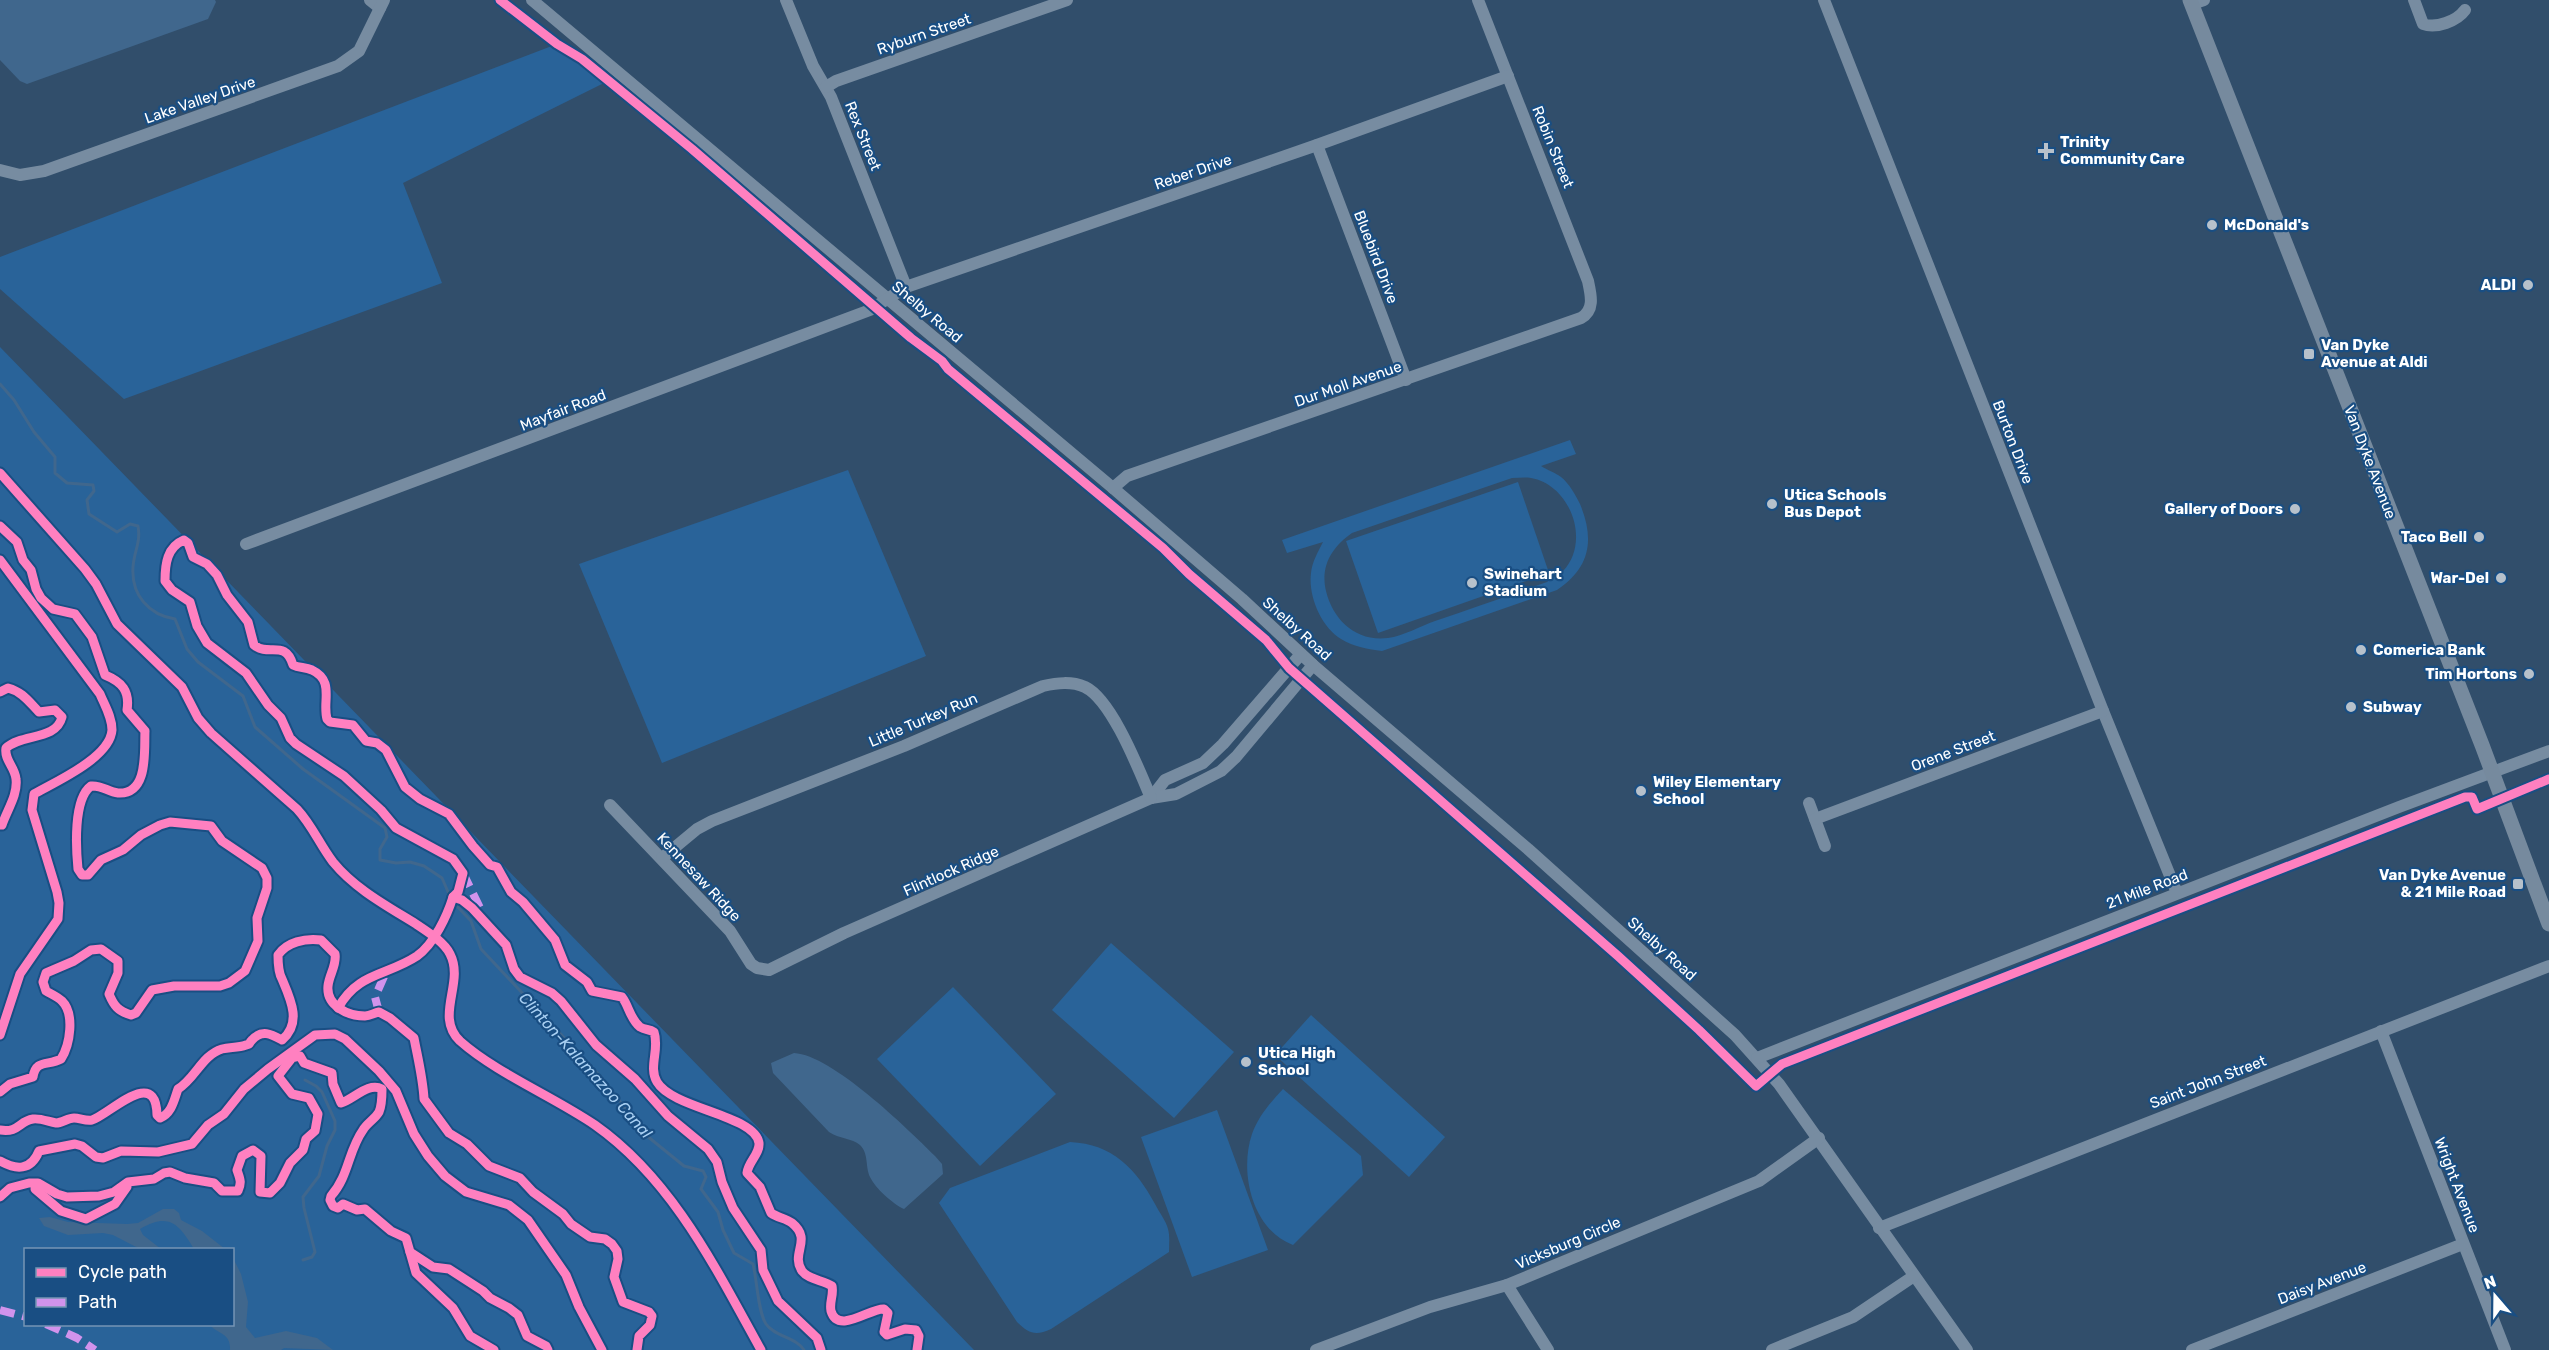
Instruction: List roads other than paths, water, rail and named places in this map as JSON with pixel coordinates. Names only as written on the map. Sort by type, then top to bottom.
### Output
[{"type":"main road","name":"Van Dyke Avenue","points":[[2195,1],[2549,924]]},
{"type":"street","name":"Shelby Road","points":[[532,0],[1242,599],[1313,665],[1528,849],[1734,1035],[1779,1084],[1819,1138],[1879,1228],[1967,1350]]},
{"type":"street","name":"Rex Street","points":[[786,0],[813,66],[826,87],[906,287]]},
{"type":"street","name":"Ryburn Street","points":[[826,87],[836,81],[1067,0]]},
{"type":"street","name":"Robin Street","points":[[1478,0],[1588,281],[1592,300],[1590,307]]},
{"type":"street","name":"Burton Drive","points":[[1824,0],[2103,711],[2177,893]]},
{"type":"street","points":[[2414,0],[2423,24],[2430,27],[2460,17],[2465,10]]},
{"type":"street","name":"Lake Valley Drive","points":[[0,170],[20,175],[44,171],[338,66],[359,51],[378,3]]},
{"type":"street","name":"Reber Drive","points":[[888,299],[906,287],[1317,145],[1508,76]]},
{"type":"street","name":"Bluebird Drive","points":[[1317,145],[1407,380]]},
{"type":"street","name":"Mayfair Road","points":[[246,544],[870,310],[888,299]]},
{"type":"street","name":"Dur Moll Avenue","points":[[1113,488],[1127,476],[1581,318],[1590,307]]},
{"type":"street","name":"Flintlock Ridge","points":[[1151,798],[1165,780],[1203,763],[1228,738],[1301,654]]},
{"type":"street","name":"Flintlock Ridge","points":[[763,970],[779,967],[844,933],[1151,798],[1176,794],[1211,777],[1241,750],[1313,665]]},
{"type":"street","name":"Little Turkey Run","points":[[662,858],[697,829],[712,821],[904,746],[1043,687],[1061,683],[1085,688],[1100,700],[1129,749],[1151,798]]},
{"type":"street","name":"Orene Street","points":[[1815,819],[2103,711]]},
{"type":"street","points":[[1228,738],[1241,750]]},
{"type":"street","name":"21 Mile Road","points":[[1757,1058],[2177,893],[2549,751]]},
{"type":"street","points":[[1809,803],[1825,846]]},
{"type":"street","name":"Kennesaw Ridge","points":[[610,805],[736,938],[751,964],[763,970]]},
{"type":"street","name":"Saint John Street","points":[[1879,1228],[2549,966]]},
{"type":"street","name":"Wright Avenue","points":[[2381,1031],[2505,1350]]},
{"type":"street","name":"Vicksburg Circle","points":[[1316,1350],[1430,1307],[1507,1285],[1759,1181],[1819,1138]]},
{"type":"street","name":"Daisy Avenue","points":[[2192,1350],[2463,1244]]},
{"type":"street","points":[[1772,1350],[1853,1317],[1914,1276]]},
{"type":"street","points":[[1507,1285],[1548,1350]]},
{"type":"waterway","name":"Clinton-Kalamazoo Canal","points":[[0,384],[55,457],[55,473],[67,483],[93,485],[94,491],[87,500],[89,514],[117,532],[130,524],[138,526],[139,537],[133,577],[139,595],[157,613],[175,619],[187,649],[198,662],[243,696],[255,727],[303,769],[385,828],[387,837],[380,849],[380,860],[396,863],[410,862],[424,866],[442,878],[452,901],[471,921],[481,949],[600,1076],[647,1136],[684,1166],[703,1171],[706,1177],[701,1189],[718,1212],[723,1230],[734,1253],[753,1264],[763,1319],[775,1332],[796,1342],[804,1350]]},
{"type":"waterway","points":[[303,1260],[312,1257],[315,1252],[303,1197],[319,1176],[327,1146],[335,1130],[335,1121],[322,1092],[305,1080]]},
{"type":"place","name":"Trinity Community Care","points":[[2046,151]]},
{"type":"place","name":"McDonald's","points":[[2212,225]]},
{"type":"place","name":"ALDI","points":[[2528,285]]},
{"type":"place","name":"Van Dyke Avenue at Aldi","points":[[2309,354]]},
{"type":"place","name":"Utica Schools Bus Depot","points":[[1772,504]]},
{"type":"place","name":"Gallery of Doors","points":[[2295,509]]},
{"type":"place","name":"Taco Bell","points":[[2479,537]]},
{"type":"place","name":"War-Del","points":[[2501,578]]},
{"type":"place","name":"Swinehart Stadium","points":[[1472,583]]},
{"type":"place","name":"Comerica Bank","points":[[2361,650]]},
{"type":"place","name":"Tim Hortons","points":[[2529,674]]},
{"type":"place","name":"Subway","points":[[2351,707]]},
{"type":"place","name":"Wiley Elementary School","points":[[1641,791]]},
{"type":"place","name":"Van Dyke Avenue & 21 Mile Road","points":[[2518,884]]},
{"type":"place","name":"Utica High School","points":[[1246,1062]]}]
